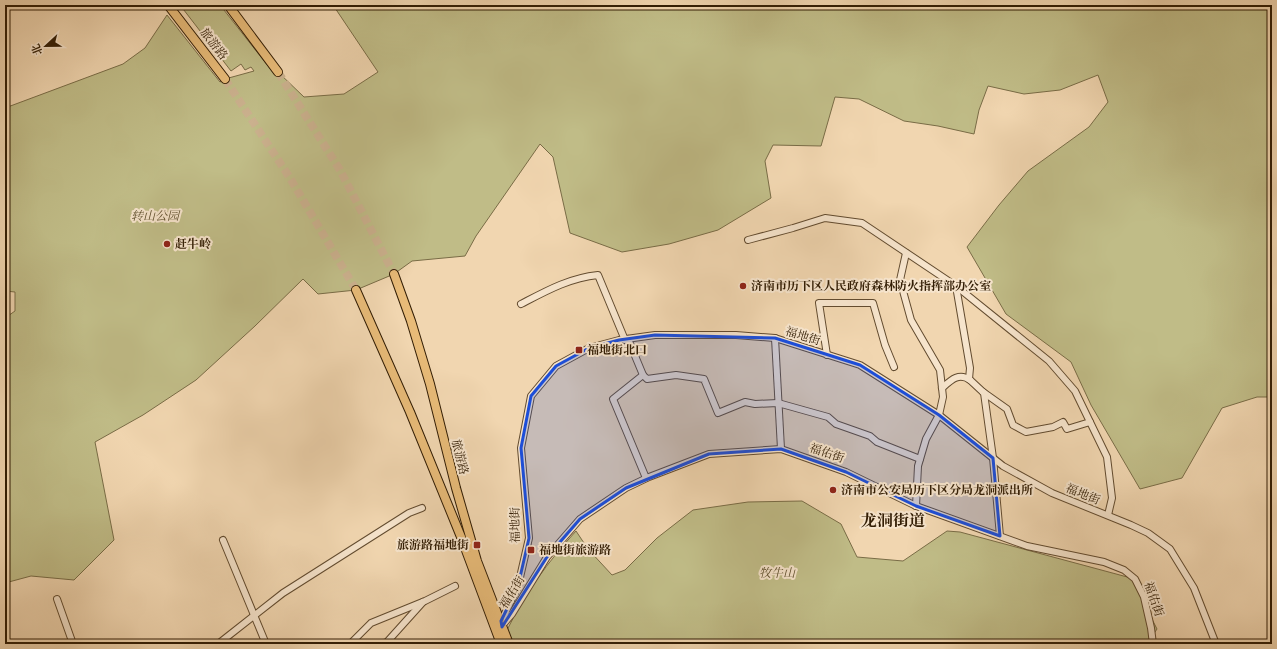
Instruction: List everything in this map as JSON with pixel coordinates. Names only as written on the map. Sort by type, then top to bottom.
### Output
[{"type":"main road","name":"旅游路","points":[[168,5],[225,79]]},
{"type":"main road","points":[[228,5],[278,72]]},
{"type":"main road","name":"旅游路","points":[[394,274],[411,321],[430,384],[456,488],[477,561],[500,626],[501,644]]},
{"type":"main road","name":"旅游路","points":[[356,290],[410,412],[461,537],[509,644]]},
{"type":"street","points":[[748,240],[825,218],[862,223],[956,286],[1049,361],[1075,391],[1108,458],[1112,498],[1108,515]]},
{"type":"street","points":[[906,253],[900,280],[911,320],[940,370],[943,397],[939,415],[926,439],[918,466],[916,506]]},
{"type":"street","points":[[521,304],[554,286],[572,280],[598,275],[643,375],[647,379],[676,374],[704,379],[718,413],[745,402],[755,404],[778,403],[828,417],[836,424],[870,436],[877,442],[920,459]]},
{"type":"street","points":[[956,286],[970,368],[969,379]]},
{"type":"street","points":[[827,355],[819,303],[873,302],[885,345],[894,367]]},
{"type":"street","name":"福地街","points":[[500,626],[518,586],[529,538],[521,448],[531,396],[556,366],[589,348],[627,339],[655,335],[736,335],[775,338],[860,365],[939,415],[1003,466],[1052,493],[1131,524],[1148,533],[1170,549],[1194,588],[1216,644]]},
{"type":"street","points":[[775,338],[781,449]]},
{"type":"street","points":[[643,375],[613,399],[646,478]]},
{"type":"street","points":[[942,388],[952,380],[960,376],[964,376],[1007,409],[1013,424],[1026,432],[1053,427],[1063,422],[1067,429],[1090,422]]},
{"type":"street","points":[[984,392],[993,458],[1000,536]]},
{"type":"street","name":"福佑街","points":[[500,626],[512,614],[547,557],[580,520],[626,488],[646,478],[709,454],[781,449],[846,472],[916,506],[1031,547],[1104,562],[1124,570],[1135,580],[1144,597],[1151,628],[1152,644]]},
{"type":"street","points":[[218,644],[283,593],[409,513],[422,508]]},
{"type":"street","points":[[223,540],[266,644]]},
{"type":"street","points":[[350,644],[371,623],[425,601],[455,586]]},
{"type":"street","points":[[57,599],[74,644]]},
{"type":"street","points":[[380,644],[387,642],[425,601]]},
{"type":"highlighted area","points":[[655,335],[775,338],[860,365],[939,415],[993,458],[1000,536],[916,506],[846,472],[781,449],[709,454],[626,488],[580,519],[547,557],[502,627],[501,621],[518,586],[529,538],[521,448],[531,396],[556,366],[589,348],[619,340]]},
{"type":"green space","name":"转山公园","points":[[180,5],[220,5],[272,71],[278,72],[304,97],[344,94],[378,72],[333,5],[1272,5],[1272,397],[1257,397],[1222,408],[1182,478],[1140,489],[1091,405],[1071,362],[1006,314],[967,247],[999,205],[1028,171],[1089,127],[1108,102],[1098,75],[1060,90],[1024,94],[988,86],[979,110],[974,134],[938,126],[904,121],[859,99],[835,97],[821,146],[773,145],[765,161],[771,198],[718,230],[669,244],[622,252],[570,233],[553,157],[540,144],[476,236],[465,256],[412,261],[394,274],[356,290],[318,294],[303,279],[255,326],[196,380],[143,415],[95,442],[114,540],[74,580],[31,576],[5,583],[5,318],[15,311],[15,292],[5,291],[5,108],[123,64],[145,48],[167,15],[220,82],[225,79],[254,71],[251,67],[245,70],[241,64],[231,71]]},
{"type":"green space","name":"牧牛山","points":[[802,501],[841,524],[857,557],[903,561],[947,531],[960,532],[1131,578],[1157,629],[1147,644],[512,644],[507,630],[514,616],[538,578],[576,531],[588,549],[612,575],[625,570],[657,538],[693,510],[748,502]]},
{"type":"tunnel","points":[[278,72],[340,170],[394,274]]},
{"type":"tunnel","points":[[225,79],[290,178],[356,290]]},
{"type":"place","name":"赶牛岭","points":[[167,244]]},
{"type":"place","name":"济南市历下区人民政府森林防火指挥部办公室","points":[[743,286]]},
{"type":"place","name":"福地街北口","points":[[579,350]]},
{"type":"place","name":"济南市公安局历下区分局龙洞派出所","points":[[833,490]]},
{"type":"place","name":"旅游路福地街","points":[[477,545]]},
{"type":"place","name":"福地街旅游路","points":[[531,550]]},
{"type":"district","name":"龙洞街道","points":[[893,520]]}]
